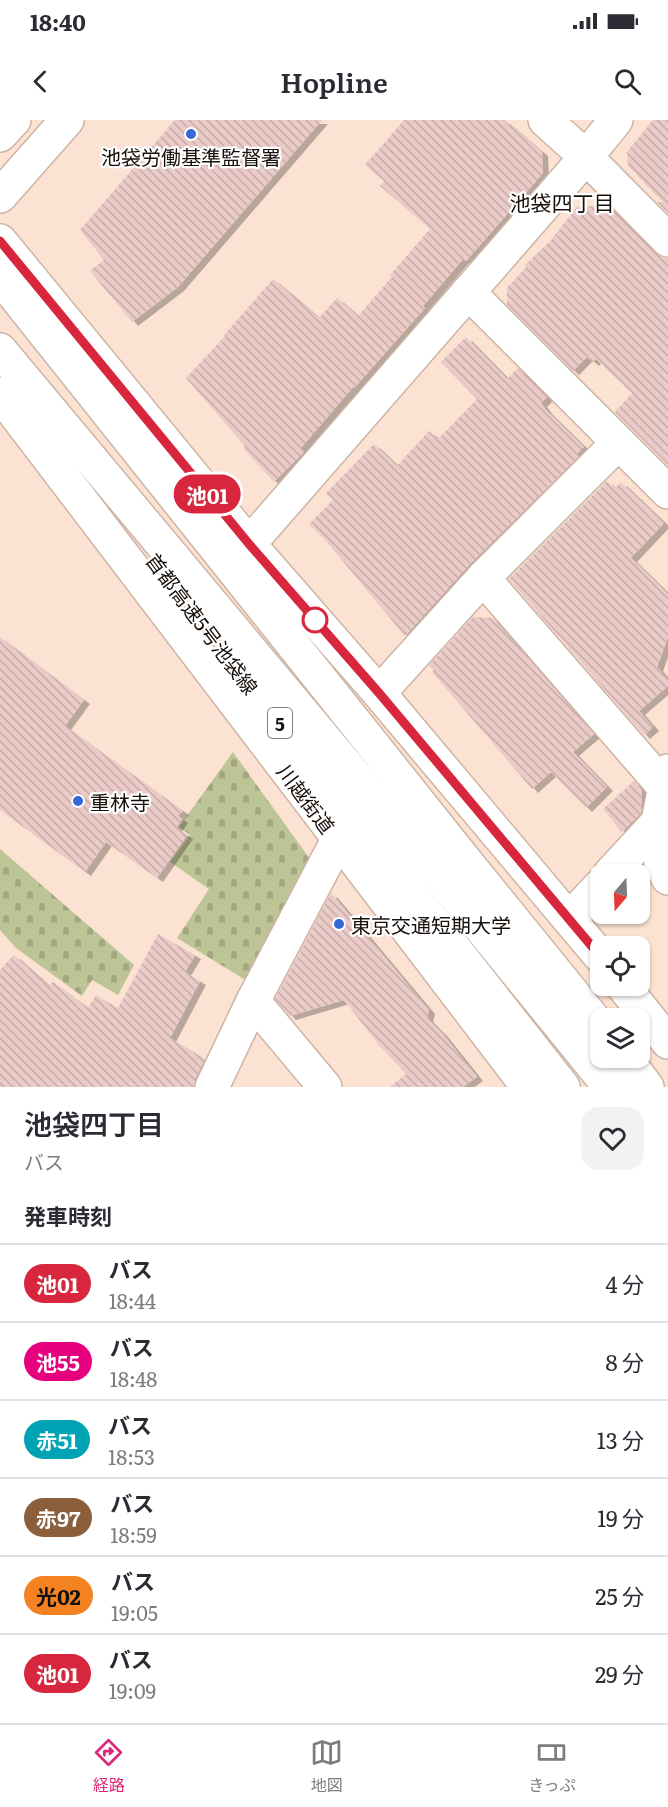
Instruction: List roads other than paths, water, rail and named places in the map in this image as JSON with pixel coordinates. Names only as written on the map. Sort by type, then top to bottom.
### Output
[{"type":"main road","points":[[0,135],[14,120]]},
{"type":"main road","points":[[0,196],[67,120]]},
{"type":"main road","points":[[544,120],[586,157],[668,240]]},
{"type":"main road","points":[[249,544],[616,120]]},
{"type":"main road","points":[[0,241],[249,544],[379,693],[590,943]]},
{"type":"main road","points":[[0,276],[498,852],[590,962]]},
{"type":"main road","points":[[0,276],[455,849],[590,1015]]},
{"type":"main road","points":[[468,292],[668,492]]},
{"type":"main road","points":[[0,350],[438,875],[610,1087]]},
{"type":"main road","name":"首都高速5号池袋線","points":[[0,356],[373,845],[563,1087]]},
{"type":"main road","name":"川越街道","points":[[0,394],[528,1087]]},
{"type":"main road","points":[[379,693],[483,578],[618,443]]},
{"type":"main road","points":[[483,578],[667,780],[658,822],[661,863],[668,878]]},
{"type":"main road","points":[[619,864],[658,822]]},
{"type":"main road","points":[[212,1087],[253,1001],[338,840]]},
{"type":"main road","points":[[570,918],[590,897]]},
{"type":"main road","points":[[618,996],[628,1008]]},
{"type":"main road","points":[[631,996],[668,1042]]},
{"type":"main road","points":[[253,1001],[325,1087]]},
{"type":"main road","points":[[650,1036],[668,1059]]},
{"type":"main road","points":[[633,1068],[647,1087]]},
{"type":"place","name":"池袋労働基準監督署","points":[[191,134]]},
{"type":"place","name":"重林寺","points":[[78,801]]},
{"type":"place","name":"東京交通短期大学","points":[[339,924]]},
{"type":"district","name":"池袋四丁目","points":[[562,201]]}]
